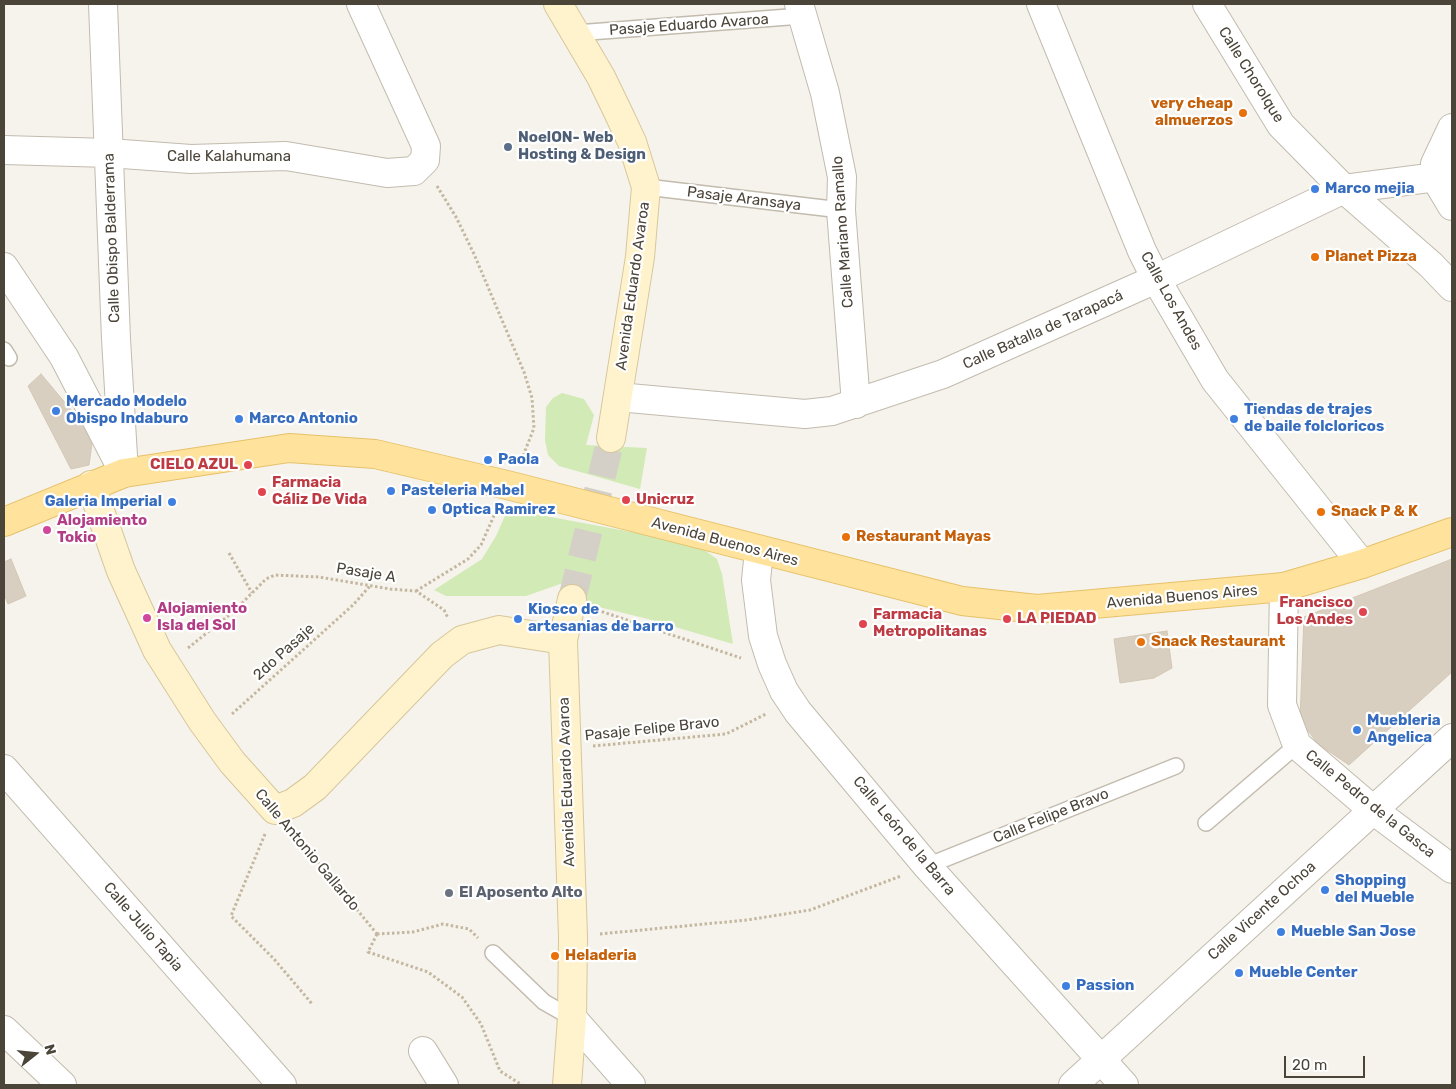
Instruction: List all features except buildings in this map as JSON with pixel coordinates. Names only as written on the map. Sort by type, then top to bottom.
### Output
[{"type":"main road","name":"Avenida Buenos Aires","points":[[4,522],[124,472],[289,448],[374,454],[511,486],[759,551],[962,601],[1037,609],[1284,587],[1362,564],[1452,532]]},
{"type":"street","name":"Calle Obispo Balderrama","points":[[103,4],[124,472]]},
{"type":"street","points":[[361,4],[424,140],[426,156],[422,166]]},
{"type":"street","name":"Avenida Eduardo Avaroa","points":[[558,4],[601,77],[632,142],[646,187],[640,257],[611,438]]},
{"type":"street","name":"Calle Los Andes","points":[[1041,4],[1142,251],[1156,280],[1215,380],[1362,564]]},
{"type":"street","name":"Calle Chorolque","points":[[1207,4],[1281,125],[1344,189],[1431,265],[1452,286]]},
{"type":"street","name":"Calle Mariano Ramallo","points":[[801,10],[837,144],[842,177],[841,210],[856,404]]},
{"type":"street","points":[[1452,128],[1435,164],[1443,176],[1452,206]]},
{"type":"street","name":"Calle Kalahumana","points":[[4,150],[109,153],[191,159],[286,156],[387,173],[405,173],[414,171],[422,166]]},
{"type":"street","name":"Calle Batalla de Tarapacá","points":[[618,397],[805,414],[832,411],[943,374],[1156,280],[1344,189],[1443,176]]},
{"type":"street","points":[[4,267],[64,357],[124,472]]},
{"type":"street","name":"Calle Antonio Gallardo","points":[[91,485],[121,571],[163,662],[210,732],[275,810]]},
{"type":"street","name":"Calle León de la Barra","points":[[759,551],[756,580],[763,636],[772,664],[784,691],[798,712],[927,866],[1124,1085]]},
{"type":"street","name":"Calle Pedro de la Gasca","points":[[1284,587],[1282,705],[1297,745],[1373,810],[1452,869]]},
{"type":"street","name":"Avenida Eduardo Avaroa","points":[[567,1085],[572,1018],[573,937],[565,750],[563,640],[571,600]]},
{"type":"street","points":[[275,810],[293,803],[315,787],[442,655],[462,640],[499,630],[563,640]]},
{"type":"street","name":"Calle Vicente Ochoa","points":[[1073,1085],[1452,738]]},
{"type":"street","name":"Calle Julio Tapia","points":[[4,769],[282,1085]]},
{"type":"street","points":[[572,1018],[631,1085]]},
{"type":"street","points":[[4,1030],[62,1085]]},
{"type":"street","points":[[423,1051],[444,1085]]},
{"type":"lane","name":"Pasaje Eduardo Avaroa","points":[[576,33],[801,10]]},
{"type":"lane","name":"Pasaje Aransaya","points":[[646,187],[841,210]]},
{"type":"lane","points":[[1206,823],[1297,745]]},
{"type":"lane","name":"Calle Felipe Bravo","points":[[927,866],[1176,766]]},
{"type":"lane","points":[[493,953],[544,1002],[572,1018]]},
{"type":"path","points":[[416,591],[468,559],[481,545],[493,517],[511,486],[534,428],[532,398],[524,372],[456,218],[422,166]]},
{"type":"path","points":[[229,554],[252,593]]},
{"type":"path","name":"Pasaje A","points":[[163,662],[193,646],[266,579],[275,575],[319,577],[370,586],[416,591],[444,610],[462,640]]},
{"type":"path","name":"2do Pasaje","points":[[210,732],[353,605],[370,586]]},
{"type":"path","points":[[571,600],[746,660]]},
{"type":"path","name":"Pasaje Felipe Bravo","points":[[565,750],[726,734],[767,713],[764,705]]},
{"type":"path","points":[[275,810],[231,916],[274,959],[313,1005]]},
{"type":"path","name":"Calle Antonio Gallardo","points":[[275,810],[377,934]]},
{"type":"path","points":[[573,937],[746,920],[810,910],[927,866]]},
{"type":"path","points":[[493,953],[469,929],[443,924],[413,932],[377,934],[368,952],[428,972],[462,997],[481,1024],[500,1071],[522,1085]]},
{"type":"green space","points":[[562,393],[584,399],[594,415],[586,445],[647,448],[640,489],[559,466],[548,455],[545,440],[546,407],[553,398]]},
{"type":"green space","points":[[508,509],[696,544],[717,559],[722,574],[733,644],[648,619],[582,603],[582,586],[566,582],[526,596],[446,596],[434,590],[482,559],[496,536]]},
{"type":"tunnel","points":[[572,599],[611,438]]},
{"type":"place","name":"very cheap almuerzos","points":[[1243,113]]},
{"type":"place","name":"NoelON- Web Hosting & Design","points":[[508,147]]},
{"type":"place","name":"Marco mejia","points":[[1315,189]]},
{"type":"place","name":"Planet Pizza","points":[[1315,257]]},
{"type":"place","name":"Mercado Modelo Obispo Indaburo","points":[[56,411]]},
{"type":"place","name":"Marco Antonio","points":[[239,419]]},
{"type":"place","name":"Tiendas de trajes de baile folcloricos","points":[[1234,419]]},
{"type":"place","name":"Paola","points":[[488,460]]},
{"type":"place","name":"CIELO AZUL","points":[[248,465]]},
{"type":"place","name":"Pasteleria Mabel","points":[[391,491]]},
{"type":"place","name":"Farmacia Cáliz De Vida","points":[[262,492]]},
{"type":"place","name":"Unicruz","points":[[626,500]]},
{"type":"place","name":"Galeria Imperial","points":[[172,502]]},
{"type":"place","name":"Optica Ramirez","points":[[432,510]]},
{"type":"place","name":"Snack P & K","points":[[1321,512]]},
{"type":"place","name":"Alojamiento Tokio","points":[[47,530]]},
{"type":"place","name":"Restaurant Mayas","points":[[846,537]]},
{"type":"place","name":"Francisco Los Andes","points":[[1363,612]]},
{"type":"place","name":"Alojamiento Isla del Sol","points":[[147,618]]},
{"type":"place","name":"Kiosco de artesanias de barro","points":[[518,619]]},
{"type":"place","name":"LA PIEDAD","points":[[1007,619]]},
{"type":"place","name":"Farmacia Metropolitanas","points":[[863,624]]},
{"type":"place","name":"Snack Restaurant","points":[[1141,642]]},
{"type":"place","name":"Muebleria Angelica","points":[[1357,730]]},
{"type":"place","name":"Shopping del Mueble","points":[[1325,890]]},
{"type":"place","name":"El Aposento Alto","points":[[449,893]]},
{"type":"place","name":"Mueble San Jose","points":[[1281,932]]},
{"type":"place","name":"Heladeria","points":[[555,956]]},
{"type":"place","name":"Mueble Center","points":[[1239,973]]},
{"type":"place","name":"Passion","points":[[1066,986]]}]
